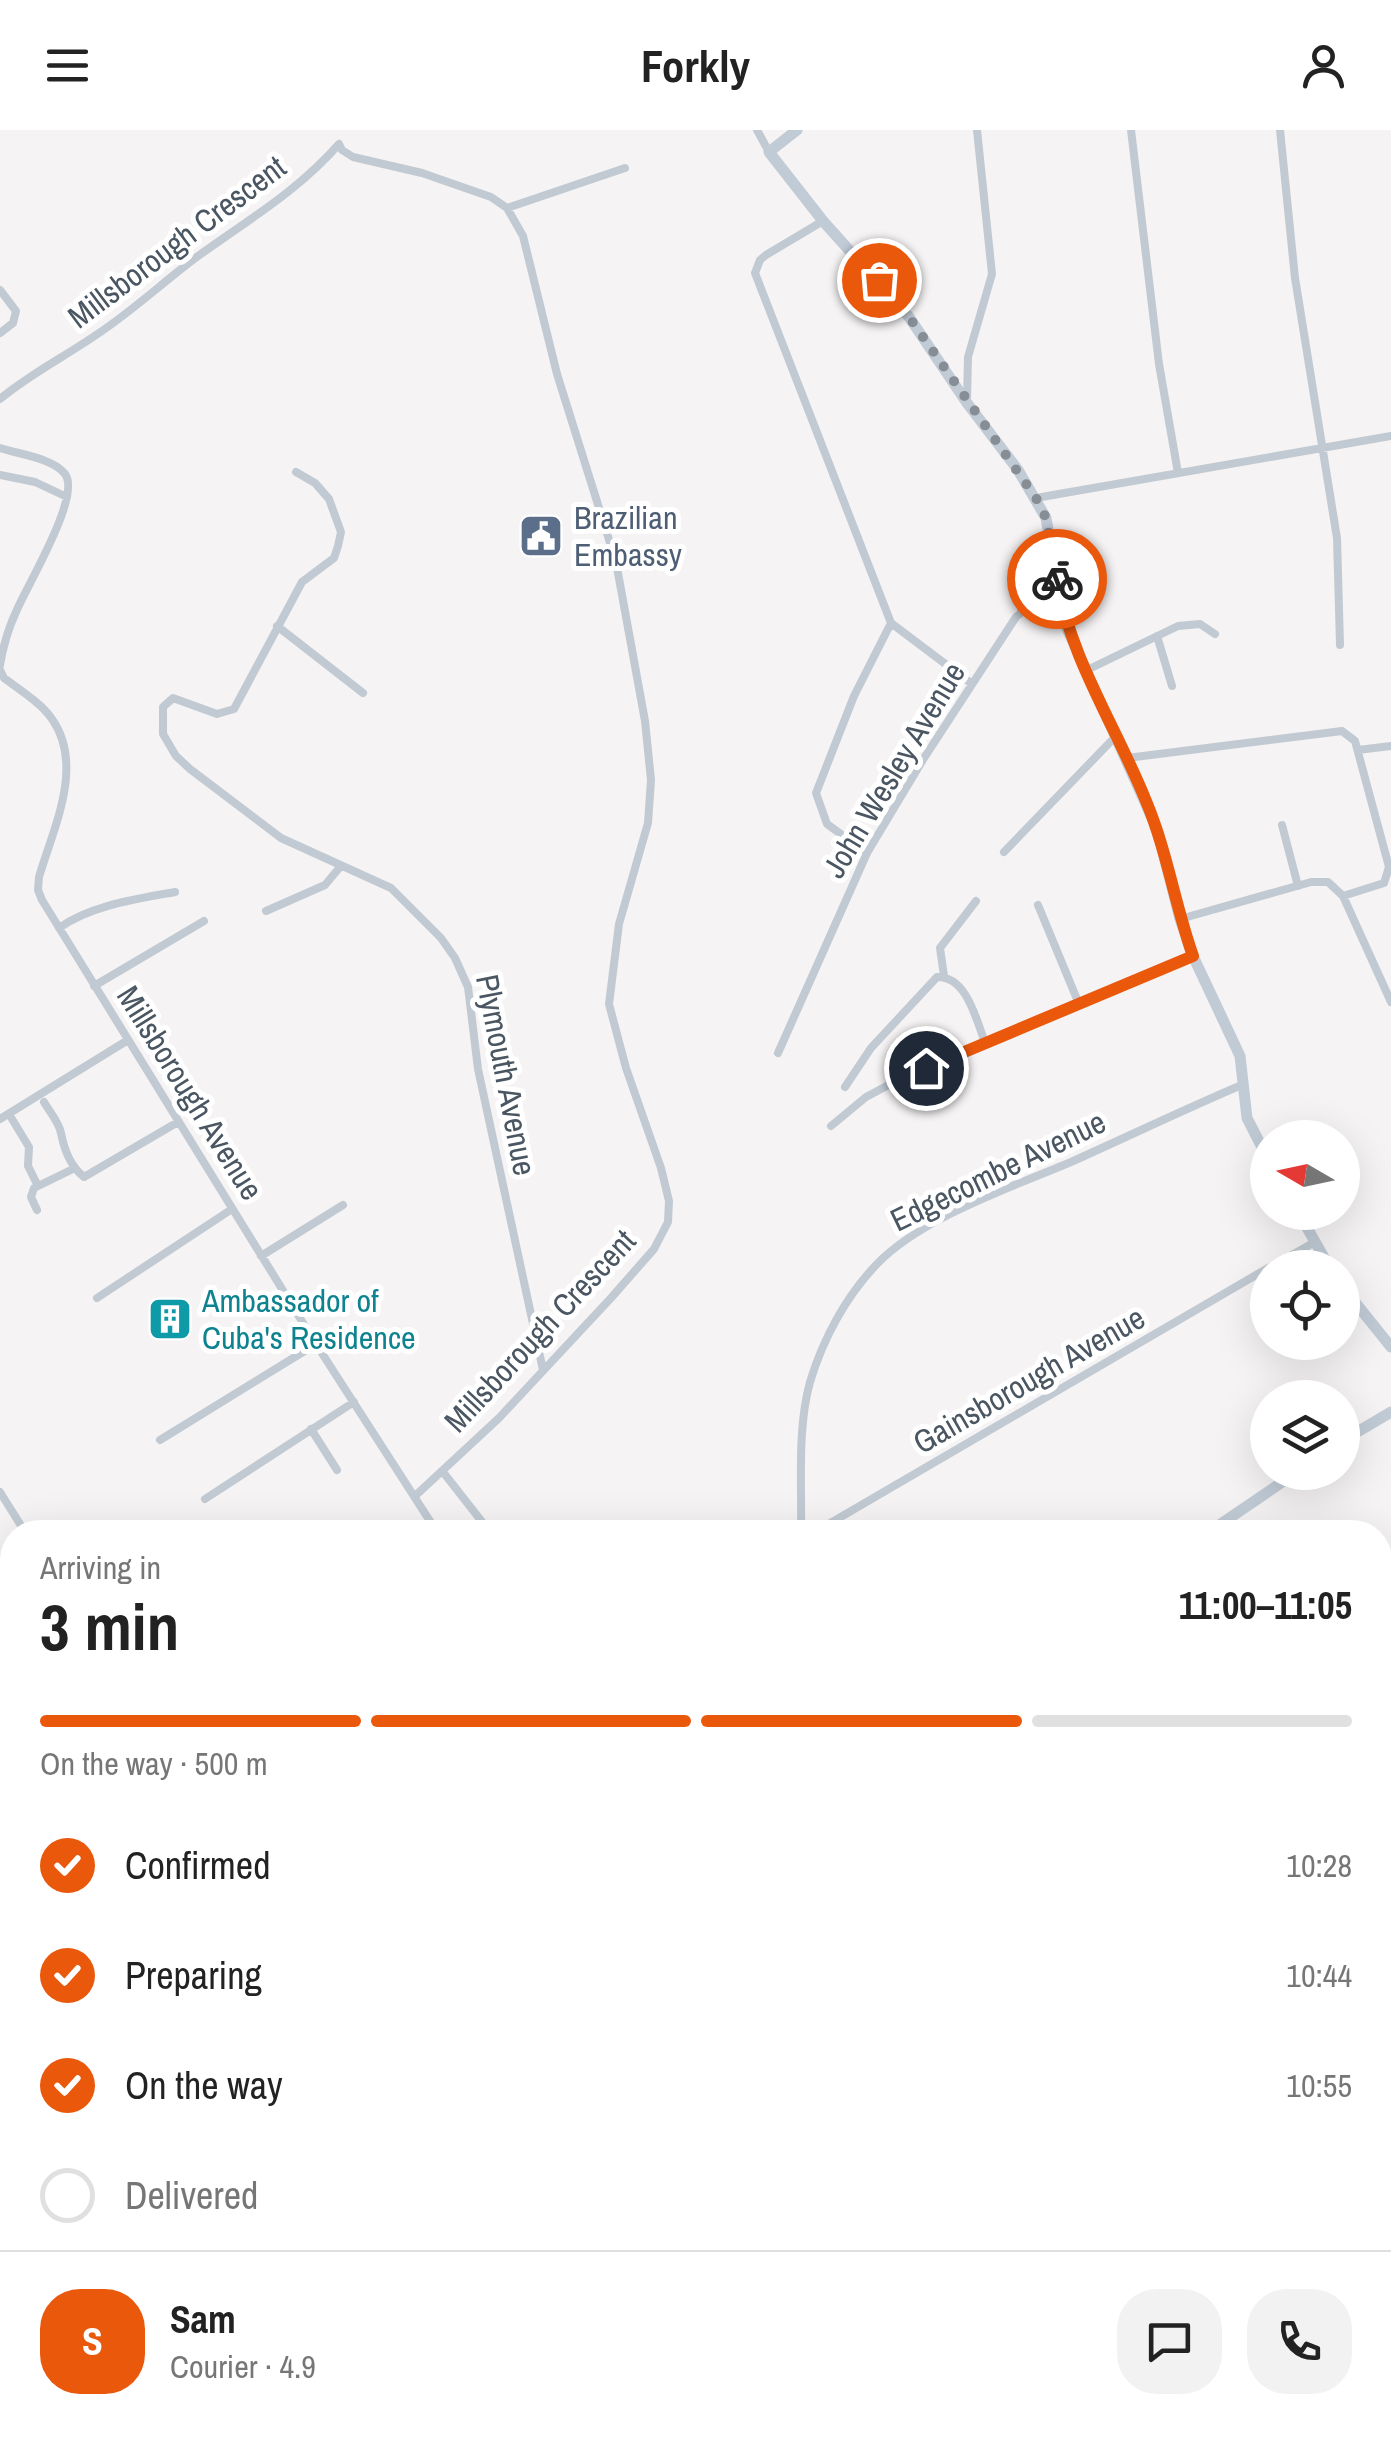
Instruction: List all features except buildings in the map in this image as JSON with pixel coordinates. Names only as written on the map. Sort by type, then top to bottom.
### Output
[{"type":"street","points":[[757,130],[769,152],[823,222],[909,317],[1036,498],[1046,518],[1066,624],[1158,829],[1193,956],[1240,1056],[1250,1124]]},
{"type":"street","points":[[769,152],[797,130]]},
{"type":"street","points":[[967,403],[968,357],[992,274],[977,130]]},
{"type":"street","points":[[1131,130],[1159,364],[1178,472]]},
{"type":"street","points":[[1280,130],[1295,278],[1336,538],[1340,644]]},
{"type":"street","points":[[338,131],[342,150],[353,158],[422,173],[480,192],[507,208],[625,168]]},
{"type":"street","name":"Millsborough Crescent","points":[[0,399],[32,373],[123,317],[194,259],[274,206],[339,144]]},
{"type":"street","name":"Millsborough Crescent","points":[[416,1496],[543,1370],[654,1249],[668,1222],[670,1201],[609,1004],[619,924],[648,822],[651,780],[644,721],[616,562],[557,374],[524,236],[507,208]]},
{"type":"street","points":[[823,222],[760,260],[754,273],[891,623],[972,684]]},
{"type":"street","points":[[0,290],[16,311],[13,323],[0,333]]},
{"type":"street","points":[[1036,498],[1391,436]]},
{"type":"street","points":[[0,448],[64,472],[67,497],[35,482],[0,475]]},
{"type":"street","name":"Plymouth Avenue","points":[[296,472],[315,483],[330,499],[340,532],[334,558],[302,582],[234,708],[217,714],[173,698],[160,716],[163,734],[176,756],[190,769],[281,838],[391,888],[440,938],[463,973],[484,1103],[543,1370]]},
{"type":"street","name":"Millsborough Avenue","points":[[67,497],[55,533],[13,618],[0,664],[4,678],[50,716],[61,736],[66,778],[64,801],[38,890],[174,1124],[430,1520]]},
{"type":"street","name":"John Wesley Avenue","points":[[778,1053],[866,854],[1016,617],[1039,598],[1059,594]]},
{"type":"street","points":[[866,854],[827,824],[816,793],[854,696],[891,623]]},
{"type":"street","points":[[1086,670],[1192,623],[1207,626],[1214,634]]},
{"type":"street","points":[[277,626],[363,693]]},
{"type":"street","points":[[1157,636],[1172,686]]},
{"type":"street","points":[[1127,758],[1342,731],[1355,741],[1358,750],[1388,872],[1379,886],[1343,896]]},
{"type":"street","points":[[1004,852],[1116,736]]},
{"type":"street","points":[[1358,750],[1391,746]]},
{"type":"street","points":[[1282,824],[1298,886]]},
{"type":"street","points":[[266,911],[325,885],[340,866]]},
{"type":"street","points":[[1180,919],[1298,886],[1328,882],[1343,896],[1391,1002]]},
{"type":"street","points":[[59,928],[131,900],[175,892]]},
{"type":"street","points":[[944,976],[940,948],[976,901]]},
{"type":"street","points":[[1038,906],[1080,1004]]},
{"type":"street","points":[[94,986],[204,921]]},
{"type":"street","points":[[831,1126],[879,1089],[1193,956]]},
{"type":"street","points":[[944,976],[954,981],[965,995],[985,1042]]},
{"type":"street","points":[[844,1087],[871,1048],[907,1008],[929,984],[944,976]]},
{"type":"street","points":[[0,1119],[128,1040]]},
{"type":"street","name":"Edgecombe Avenue","points":[[801,1520],[804,1415],[809,1386],[830,1331],[877,1264],[917,1234],[978,1202],[1244,1084]]},
{"type":"street","points":[[44,1102],[60,1130],[60,1142],[84,1177],[174,1124]]},
{"type":"street","points":[[12,1120],[29,1147],[28,1166],[38,1186]]},
{"type":"street","points":[[37,1210],[31,1196],[38,1186],[75,1168]]},
{"type":"street","points":[[261,1256],[318,1220],[326,1209],[342,1205]]},
{"type":"street","points":[[310,1209],[318,1220]]},
{"type":"street","points":[[98,1298],[229,1211]]},
{"type":"street","points":[[1308,1230],[1320,1250]]},
{"type":"street","name":"Gainsborough Avenue","points":[[1301,1250],[1315,1242]]},
{"type":"street","name":"Gainsborough Avenue","points":[[837,1520],[1250,1279]]},
{"type":"street","points":[[1360,1308],[1391,1346]]},
{"type":"street","points":[[160,1440],[316,1344]]},
{"type":"street","points":[[206,1499],[354,1402]]},
{"type":"street","points":[[1360,1430],[1391,1412]]},
{"type":"street","points":[[312,1429],[337,1470]]},
{"type":"street","points":[[443,1472],[481,1520]]},
{"type":"street","points":[[1226,1520],[1270,1490]]},
{"type":"street","points":[[0,1492],[18,1520]]},
{"type":"way so far","points":[[879,280],[1036,498],[1046,518],[1057,579]]},
{"type":"place","name":"Brazilian Embassy","points":[[541,536]]},
{"type":"place","name":"Ambassador of Cuba's Residence","points":[[170,1319]]},
{"type":"route","points":[[926,1068],[1193,956],[1158,829],[1066,624],[1057,579]]}]
